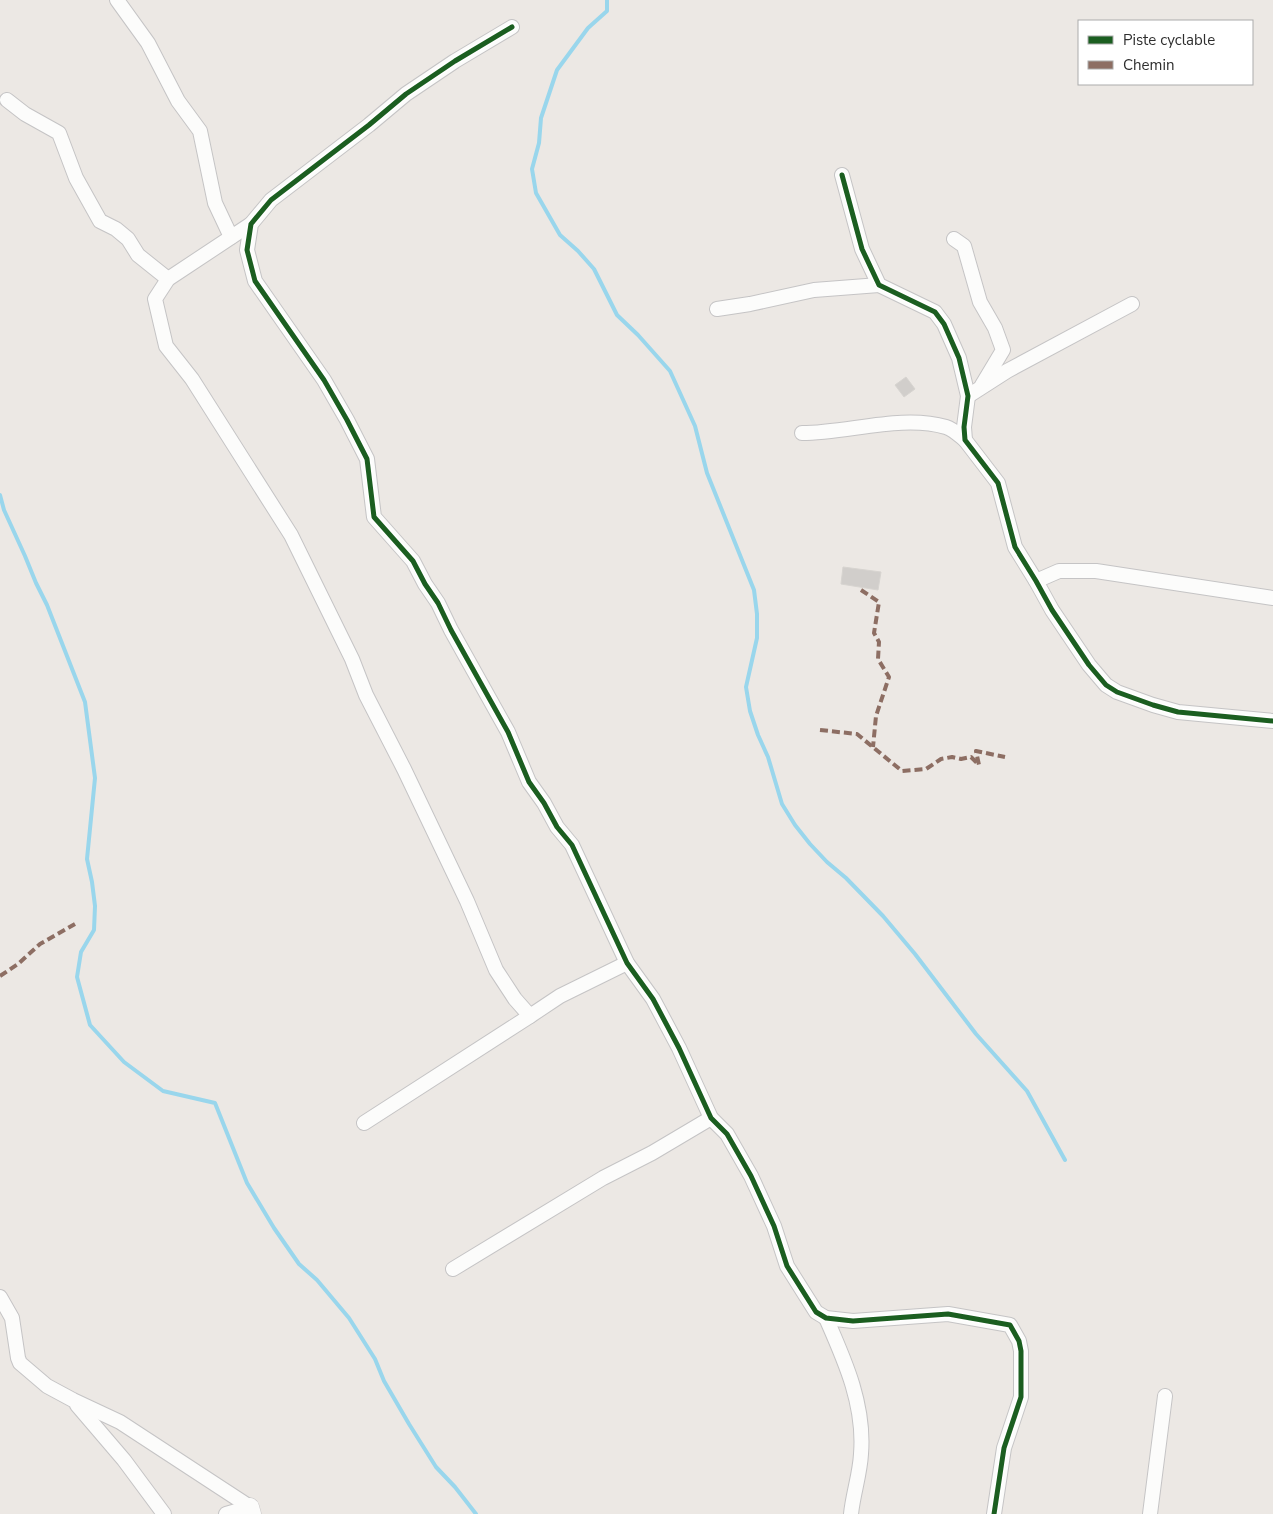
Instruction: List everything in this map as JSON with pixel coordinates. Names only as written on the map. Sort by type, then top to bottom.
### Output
[{"type":"street","points":[[117,0],[148,43],[178,101],[200,131],[215,203],[231,238]]},
{"type":"street","points":[[512,27],[455,61],[406,94],[369,125],[271,200],[251,224],[168,279],[155,299],[166,346],[192,379],[291,535],[352,659],[366,695],[404,769],[467,901],[496,970],[514,999],[530,1016]]},
{"type":"street","points":[[7,100],[25,114],[58,133],[76,178],[100,221],[116,229],[128,239],[138,255],[168,279]]},
{"type":"street","points":[[842,175],[862,249],[879,285]]},
{"type":"street","points":[[251,224],[247,250],[256,281],[324,380],[347,420],[366,459],[374,517],[413,561],[438,603],[508,732],[529,782],[557,827],[572,845],[627,963],[653,999],[679,1048],[711,1118],[727,1134],[752,1176],[774,1226],[787,1266],[816,1312],[826,1318],[853,1321],[948,1314],[1010,1325],[1019,1341],[1021,1351],[1021,1396],[1004,1448],[994,1514]]},
{"type":"street","points":[[954,239],[964,246],[980,302],[995,328],[1003,350],[981,388]]},
{"type":"street","points":[[717,309],[814,290],[879,285],[935,312],[944,324],[959,358],[968,396],[964,428],[965,440]]},
{"type":"street","points":[[968,396],[1008,371],[1132,304]]},
{"type":"street","points":[[802,433],[821,433],[910,422],[948,427],[965,440],[998,483],[1015,547],[1074,644],[1106,685],[1117,692],[1178,712],[1273,721]]},
{"type":"street","points":[[1036,580],[1058,571],[1096,571],[1273,598]]},
{"type":"street","points":[[364,1123],[560,996],[627,963]]},
{"type":"street","points":[[453,1269],[603,1178],[652,1153],[711,1118]]},
{"type":"street","points":[[0,1297],[12,1318],[20,1363],[48,1386],[120,1422],[251,1511]]},
{"type":"street","points":[[826,1318],[849,1372],[862,1422],[861,1454],[851,1514]]},
{"type":"street","points":[[1150,1514],[1164,1396]]},
{"type":"street","points":[[73,1400],[124,1460],[164,1514]]},
{"type":"street","points":[[226,1514],[251,1511]]},
{"type":"building","points":[[906,377],[915,389],[904,397],[895,385]]},
{"type":"building","points":[[843,567],[881,572],[878,590],[841,584]]},
{"type":"waterway","points":[[607,0],[607,11],[588,28],[557,70],[541,118],[539,143],[532,169],[536,193],[560,235],[594,269],[617,315],[638,335],[670,371],[695,426],[707,473],[754,590],[757,638],[746,687],[750,711],[768,757],[782,804],[810,844],[883,916],[915,954],[976,1034],[1027,1091],[1065,1160]]},
{"type":"waterway","points":[[0,495],[4,510],[47,605],[85,702],[95,778],[87,859],[95,906],[94,930],[81,952],[77,977],[90,1025],[124,1062],[163,1091],[215,1103],[247,1183],[274,1228],[299,1264],[317,1280],[349,1318],[375,1359],[384,1381],[436,1467],[455,1487],[476,1514]]},
{"type":"marked path","points":[[861,590],[879,602],[874,633],[879,642],[878,659],[889,677],[876,716],[873,747]]},
{"type":"marked path","points":[[820,730],[857,734],[902,771],[926,769],[941,759],[952,757],[961,759],[971,757],[979,765],[976,751],[1005,757]]},
{"type":"marked path","points":[[0,976],[18,964],[40,944],[75,924]]},
{"type":"cycle path","points":[[512,27],[455,61],[406,94],[369,125],[271,200],[251,224],[247,250],[255,281],[324,380],[347,420],[367,459],[374,517],[413,561],[438,603],[508,732],[529,782],[544,803],[557,827],[572,845],[627,963],[653,999],[679,1048],[711,1118],[727,1134],[751,1176],[774,1226],[787,1266],[816,1312],[826,1318],[853,1321],[948,1314],[1010,1325],[1019,1341],[1021,1351],[1021,1397],[1004,1448],[994,1514]]},
{"type":"cycle path","points":[[842,175],[862,249],[879,285],[935,312],[944,324],[959,358],[968,396],[964,427],[965,440],[998,483],[1015,547],[1052,610],[1089,665],[1106,685],[1117,692],[1153,705],[1178,712],[1273,721]]}]
